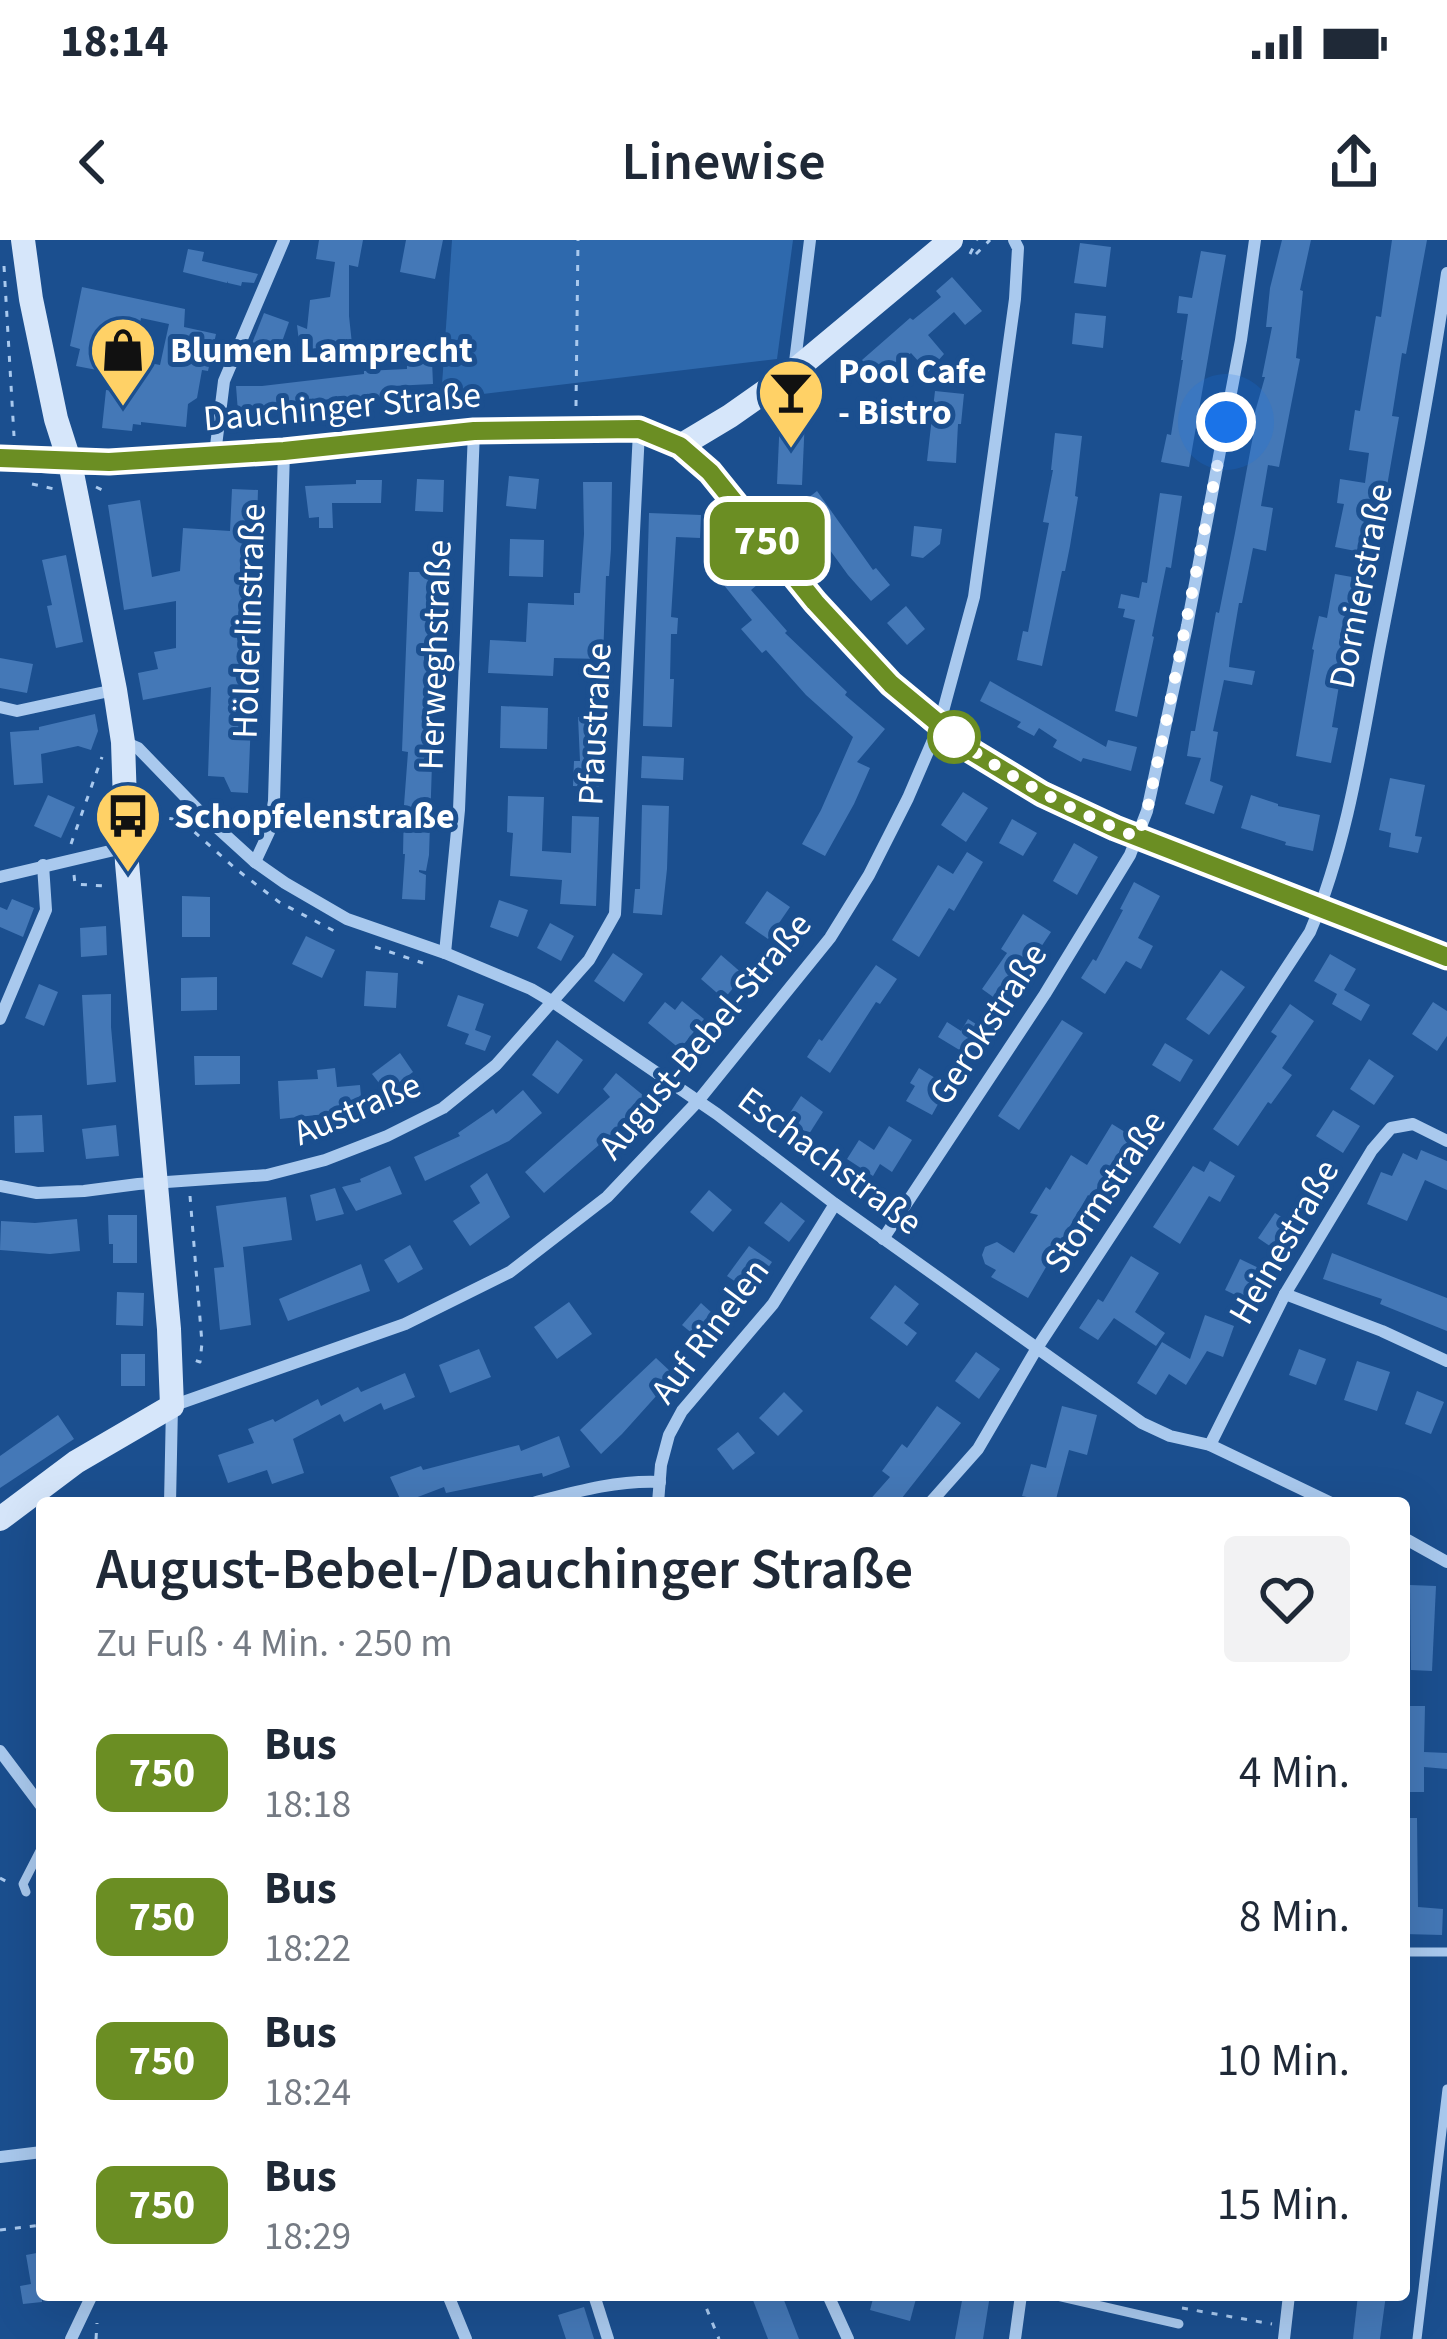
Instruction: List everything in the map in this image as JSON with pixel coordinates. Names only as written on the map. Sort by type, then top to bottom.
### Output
[{"type":"street","points":[[23,240],[31,299],[70,463],[123,742],[135,847],[169,1328],[170,1497]]},
{"type":"street","points":[[214,454],[224,381],[284,240]]},
{"type":"street","points":[[794,371],[810,240]]},
{"type":"street","name":"August-Bebel-Straße","points":[[172,1406],[405,1324],[509,1272],[607,1197],[698,1101],[830,938],[879,856],[939,726],[974,596],[1016,299],[1018,248],[1014,240]]},
{"type":"street","name":"Gerokstraße","points":[[883,1239],[1045,994],[1130,856],[1147,811],[1241,340],[1255,240]]},
{"type":"street","points":[[680,446],[730,416],[966,249]]},
{"type":"street","name":"Dornierstraße","points":[[1321,907],[1334,869],[1371,697],[1447,273]]},
{"type":"street","name":"Dauchinger Straße","points":[[7,451],[70,463],[284,451],[474,431],[639,429],[680,446],[710,472],[815,602],[891,684],[973,752],[1042,794],[1137,837],[1447,957]]},
{"type":"street","name":"Pfaustraße","points":[[553,1002],[589,960],[615,914],[639,429]]},
{"type":"street","name":"Herweghstraße","points":[[445,953],[458,810],[474,431]]},
{"type":"street","name":"Hölderlinstraße","points":[[255,862],[269,832],[274,801],[284,451]]},
{"type":"street","points":[[0,707],[17,711],[115,689]]},
{"type":"street","name":"Eschachstraße","points":[[123,742],[138,748],[255,862],[347,919],[445,953],[553,1002],[698,1101],[1142,1423],[1170,1436],[1210,1445],[1318,1497]]},
{"type":"street","points":[[0,877],[135,847]]},
{"type":"street","points":[[0,1019],[46,910],[43,865]]},
{"type":"street","name":"Stormstraße","points":[[935,1497],[978,1448],[1037,1348],[1310,932],[1321,907]]},
{"type":"street","name":"Austraße","points":[[0,1186],[38,1193],[84,1191],[267,1175],[325,1160],[442,1108],[496,1065],[553,1002]]},
{"type":"street","name":"Heinestraße","points":[[1210,1445],[1285,1294],[1372,1150],[1391,1128],[1413,1124],[1447,1141]]},
{"type":"street","name":"Auf Rinelen","points":[[659,1497],[669,1436],[682,1412],[773,1304],[835,1204]]},
{"type":"street","points":[[1285,1294],[1447,1361]]},
{"type":"street","points":[[0,1519],[76,1462],[172,1406]]},
{"type":"street","points":[[556,1497],[634,1480],[660,1482]]},
{"type":"street","points":[[1410,1541],[1447,1562]]},
{"type":"street","points":[[0,1751],[36,1799]]},
{"type":"street","points":[[0,2157],[36,2153]]},
{"type":"street","points":[[71,2339],[89,2301]]},
{"type":"street","points":[[450,2301],[466,2339]]},
{"type":"street","points":[[596,2301],[608,2339]]},
{"type":"street","points":[[831,2301],[848,2339]]},
{"type":"street","points":[[1015,2339],[1020,2301]]},
{"type":"street","points":[[1285,2333],[1288,2301]]},
{"type":"lane","points":[[26,1892],[23,1883],[36,1858]]},
{"type":"lane","points":[[1410,1952],[1447,1952]]},
{"type":"lane","points":[[1417,2339],[1447,2089]]},
{"type":"lane","points":[[1079,2301],[1179,2324]]},
{"type":"path","points":[[576,411],[578,240]]},
{"type":"path","points":[[966,249],[977,240]]},
{"type":"path","points":[[966,249],[990,240]]},
{"type":"path","points":[[3,263],[7,451]]},
{"type":"path","points":[[32,484],[55,489]]},
{"type":"path","points":[[70,844],[101,758]]},
{"type":"path","points":[[135,847],[165,818],[182,820],[279,902],[337,932]]},
{"type":"path","points":[[73,868],[75,884],[112,887]]},
{"type":"path","points":[[376,947],[434,966]]},
{"type":"path","points":[[653,1087],[656,1114]]},
{"type":"path","points":[[199,1189],[190,1196],[202,1343],[200,1373]]},
{"type":"path","points":[[184,1356],[200,1362]]},
{"type":"path","points":[[0,2230],[36,2226]]},
{"type":"path","points":[[703,2301],[719,2339]]},
{"type":"path","points":[[1179,2324],[1182,2301]]},
{"type":"path","points":[[1182,2307],[1285,2333]]},
{"type":"shaded area","points":[[452,240],[793,240],[777,359],[441,399]]},
{"type":"building","points":[[319,240],[363,240],[358,267],[349,265],[352,344],[300,350],[297,325],[307,329],[310,300],[330,297],[335,262],[316,259]]},
{"type":"building","points":[[406,240],[443,240],[435,279],[400,272]]},
{"type":"building","points":[[1282,240],[1311,240],[1300,290],[1296,358],[1300,359],[1279,467],[1268,465],[1261,506],[1273,508],[1266,551],[1253,548],[1230,656],[1229,667],[1255,671],[1252,685],[1224,680],[1213,731],[1218,732],[1210,781],[1223,786],[1214,814],[1185,804],[1201,758],[1187,756],[1265,377],[1272,327],[1266,327],[1270,288]]},
{"type":"building","points":[[1392,240],[1427,240],[1406,354],[1402,353],[1392,416],[1399,417],[1371,554],[1335,547],[1344,504],[1337,503],[1340,479],[1365,483],[1369,453],[1349,450],[1376,316],[1381,317]]},
{"type":"building","points":[[1080,243],[1111,247],[1106,287],[1074,283]]},
{"type":"building","points":[[188,249],[204,252],[202,261],[258,274],[254,283],[242,282],[241,286],[183,272]]},
{"type":"building","points":[[1201,251],[1226,255],[1189,467],[1161,462],[1167,434],[1171,435],[1188,314],[1177,313],[1179,296],[1192,298]]},
{"type":"building","points":[[952,277],[982,311],[965,325],[954,312],[928,335],[944,354],[928,372],[911,353],[879,380],[862,360],[941,297],[936,291]]},
{"type":"building","points":[[82,287],[185,309],[184,327],[216,334],[208,371],[202,370],[197,398],[188,404],[186,427],[141,422],[133,424],[132,431],[102,428],[106,390],[133,393],[140,361],[160,365],[169,324],[141,318],[133,360],[101,353],[97,370],[76,366],[80,349],[70,346]]},
{"type":"building","points":[[264,313],[289,322],[278,353],[251,346]]},
{"type":"building","points":[[1075,313],[1106,316],[1103,348],[1072,344]]},
{"type":"building","points":[[432,361],[433,384],[393,386],[393,396],[297,401],[298,410],[238,412],[236,386],[407,369],[407,362]]},
{"type":"building","points":[[935,391],[964,394],[956,463],[927,461]]},
{"type":"building","name":"Pool Cafe - Bistro","points":[[780,416],[805,417],[802,485],[777,484]]},
{"type":"building","points":[[1055,433],[1082,436],[1070,546],[1042,666],[1017,660],[1023,631],[1028,632],[1049,523],[1043,522]]},
{"type":"building","points":[[509,476],[539,479],[536,509],[506,506]]},
{"type":"building","points":[[417,479],[444,480],[443,512],[415,511]]},
{"type":"building","points":[[356,480],[382,480],[381,503],[332,503],[333,528],[319,528],[319,517],[309,518],[305,486],[356,484]]},
{"type":"building","points":[[583,482],[612,482],[603,659],[554,658],[553,676],[488,673],[490,640],[526,642],[528,603],[574,605],[574,593],[580,593]]},
{"type":"building","points":[[232,489],[258,490],[248,793],[231,792],[224,777],[208,776],[211,687],[143,700],[138,673],[158,669],[154,652],[176,648],[176,601],[124,610],[108,505],[140,500],[152,577],[180,571],[183,528],[230,531]]},
{"type":"building","points":[[817,491],[873,570],[890,585],[871,601],[798,506]]},
{"type":"building","points":[[1160,493],[1182,496],[1137,717],[1115,711],[1135,620],[1123,617],[1125,609],[1118,608],[1121,594],[1139,598],[1142,582],[1147,583]]},
{"type":"building","points":[[649,513],[701,515],[700,538],[676,537],[671,617],[678,618],[677,634],[671,634],[672,727],[643,726]]},
{"type":"building","points":[[914,526],[942,529],[940,544],[923,558],[911,556]]},
{"type":"building","points":[[510,539],[544,540],[543,577],[509,576]]},
{"type":"building","points":[[66,555],[83,642],[56,648],[42,560]]},
{"type":"building","points":[[738,563],[757,585],[751,590],[785,633],[885,729],[857,762],[870,768],[825,856],[802,844],[853,737],[741,629],[752,620],[719,579]]},
{"type":"building","points":[[409,572],[435,572],[434,670],[439,671],[429,855],[426,871],[419,870],[426,875],[425,900],[402,899]]},
{"type":"building","points":[[1335,574],[1369,580],[1350,658],[1344,656],[1331,763],[1296,756],[1319,616],[1327,618]]},
{"type":"building","points":[[906,606],[925,629],[907,645],[887,623]]},
{"type":"building","points":[[0,658],[33,664],[27,693],[0,688]]},
{"type":"building","points":[[990,681],[1106,747],[1108,740],[1137,747],[1131,771],[1083,758],[1081,762],[1053,747],[1057,740],[1039,728],[1034,736],[1017,727],[1021,722],[980,701]]},
{"type":"building","points":[[501,706],[548,708],[547,749],[500,748]]},
{"type":"building","points":[[95,714],[98,731],[91,750],[78,746],[41,754],[43,783],[14,785],[10,732],[39,730]]},
{"type":"building","points":[[578,717],[604,717],[599,787],[573,786],[574,761],[580,761]]},
{"type":"building","points":[[642,756],[684,758],[683,780],[641,778]]},
{"type":"building","points":[[1390,778],[1425,785],[1415,836],[1422,837],[1418,853],[1389,847],[1391,833],[1379,830]]},
{"type":"building","points":[[963,792],[988,808],[966,842],[941,825]]},
{"type":"building","points":[[48,795],[75,807],[61,838],[34,826]]},
{"type":"building","points":[[1251,795],[1320,815],[1313,851],[1241,828]]},
{"type":"building","points":[[508,796],[544,797],[542,851],[571,853],[572,816],[599,817],[596,906],[560,904],[562,880],[510,876],[513,833],[507,832]]},
{"type":"building","points":[[642,805],[669,806],[662,915],[633,913],[635,889],[640,889]]},
{"type":"building","points":[[1012,819],[1037,833],[1023,856],[999,843]]},
{"type":"building","points":[[1074,843],[1098,857],[1077,895],[1053,881]]},
{"type":"building","points":[[967,852],[983,862],[919,957],[892,940],[938,865],[953,874]]},
{"type":"building","points":[[1134,882],[1160,896],[1138,938],[1153,946],[1141,969],[1126,961],[1105,994],[1081,978],[1096,961]]},
{"type":"building","points":[[767,891],[790,907],[768,939],[745,923]]},
{"type":"building","points":[[182,896],[210,897],[210,937],[182,937]]},
{"type":"building","points":[[12,899],[34,908],[23,937],[0,927],[0,907],[7,910]]},
{"type":"building","points":[[499,900],[528,910],[518,937],[490,927]]},
{"type":"building","points":[[1023,914],[1051,932],[1003,1004],[982,989],[1007,953],[1001,949]]},
{"type":"building","points":[[550,923],[574,936],[561,961],[537,948]]},
{"type":"building","points":[[106,926],[107,955],[81,957],[80,928]]},
{"type":"building","points":[[306,936],[335,950],[322,978],[292,964]]},
{"type":"building","points":[[613,953],[643,974],[624,1002],[594,981]]},
{"type":"building","points":[[1330,954],[1356,969],[1344,990],[1370,1005],[1361,1021],[1332,1004],[1337,994],[1314,981]]},
{"type":"building","points":[[721,955],[744,975],[724,999],[701,979]]},
{"type":"building","points":[[876,965],[897,979],[880,1004],[876,1002],[830,1073],[807,1057]]},
{"type":"building","points":[[1221,970],[1245,987],[1209,1035],[1186,1019]]},
{"type":"building","points":[[366,971],[398,973],[396,1008],[364,1006]]},
{"type":"building","points":[[217,977],[217,1010],[181,1011],[181,978]]},
{"type":"building","points":[[39,984],[58,992],[44,1026],[25,1018]]},
{"type":"building","points":[[111,994],[116,1082],[87,1085],[82,995]]},
{"type":"building","points":[[458,995],[484,1004],[475,1030],[491,1036],[485,1051],[465,1044],[469,1034],[447,1026]]},
{"type":"building","points":[[682,1001],[704,1019],[680,1049],[648,1023],[665,1002],[675,1010]]},
{"type":"building","points":[[1433,1002],[1447,1011],[1447,1036],[1437,1051],[1412,1034]]},
{"type":"building","points":[[1290,1004],[1314,1021],[1282,1068],[1292,1075],[1238,1146],[1213,1129],[1277,1036],[1271,1032]]},
{"type":"building","points":[[968,1019],[987,1031],[971,1057],[938,1037],[947,1022],[961,1031]]},
{"type":"building","points":[[1062,1020],[1083,1033],[1019,1130],[998,1116]]},
{"type":"building","points":[[557,1040],[583,1060],[558,1094],[532,1075]]},
{"type":"building","points":[[1165,1043],[1193,1060],[1180,1082],[1152,1065]]},
{"type":"building","points":[[400,1053],[413,1072],[386,1092],[372,1074]]},
{"type":"building","points":[[194,1056],[240,1056],[240,1084],[195,1085]]},
{"type":"building","points":[[1369,1059],[1394,1076],[1374,1105],[1350,1089]]},
{"type":"building","points":[[335,1068],[337,1087],[360,1085],[362,1110],[280,1119],[278,1081],[318,1079],[317,1070]]},
{"type":"building","points":[[919,1068],[948,1086],[932,1115],[906,1101]]},
{"type":"building","points":[[616,1073],[644,1096],[615,1131],[544,1193],[525,1172],[610,1097],[603,1089]]},
{"type":"building","points":[[523,1090],[542,1113],[509,1141],[425,1181],[414,1157],[460,1136],[493,1109],[496,1114]]},
{"type":"building","points":[[801,1096],[823,1112],[809,1134],[786,1119]]},
{"type":"building","points":[[1333,1110],[1360,1126],[1343,1153],[1316,1136]]},
{"type":"building","points":[[42,1115],[44,1152],[15,1153],[14,1116]]},
{"type":"building","points":[[1112,1124],[1133,1137],[1113,1169],[1128,1179],[1118,1196],[1099,1185],[1092,1197],[1088,1195],[1028,1298],[991,1277],[996,1270],[985,1264],[985,1247],[997,1242],[1014,1253],[1038,1215],[1030,1213],[1046,1187],[1050,1190],[1071,1155],[1087,1165]]},
{"type":"building","points":[[116,1125],[119,1156],[86,1159],[82,1129]]},
{"type":"building","points":[[889,1126],[912,1140],[892,1172],[880,1164],[873,1176],[847,1159],[859,1140],[874,1150]]},
{"type":"building","points":[[1421,1150],[1447,1161],[1447,1190],[1425,1180],[1407,1221],[1367,1204],[1381,1172],[1392,1176],[1403,1153],[1417,1160]]},
{"type":"building","points":[[1210,1161],[1235,1176],[1220,1202],[1209,1196],[1180,1244],[1153,1227],[1193,1166],[1204,1172]]},
{"type":"building","points":[[390,1166],[402,1194],[356,1211],[342,1187]]},
{"type":"building","points":[[487,1173],[510,1217],[470,1246],[453,1221],[480,1203],[470,1186]]},
{"type":"building","points":[[335,1188],[344,1214],[316,1221],[310,1195]]},
{"type":"building","points":[[709,1190],[732,1210],[713,1232],[690,1212]]},
{"type":"building","points":[[286,1197],[292,1240],[243,1247],[251,1325],[220,1330],[214,1268],[224,1267],[216,1206]]},
{"type":"building","points":[[781,1202],[805,1221],[789,1242],[764,1223]]},
{"type":"building","points":[[1275,1213],[1297,1227],[1280,1253],[1258,1238]]},
{"type":"building","points":[[108,1215],[137,1215],[137,1263],[113,1263]]},
{"type":"building","points":[[77,1219],[80,1251],[0,1250],[1,1221]]},
{"type":"building","points":[[410,1245],[423,1269],[398,1283],[384,1260]]},
{"type":"building","points":[[749,1246],[772,1262],[751,1292],[727,1276]]},
{"type":"building","points":[[1332,1253],[1447,1298],[1447,1331],[1380,1304],[1382,1299],[1323,1279]]},
{"type":"building","points":[[1131,1256],[1159,1273],[1135,1312],[1165,1333],[1156,1346],[1114,1318],[1098,1340],[1079,1328],[1098,1299],[1103,1302]]},
{"type":"building","points":[[1240,1259],[1267,1272],[1252,1303],[1225,1290]]},
{"type":"building","points":[[361,1264],[370,1291],[288,1321],[279,1299]]},
{"type":"building","points":[[895,1285],[919,1304],[904,1323],[917,1333],[907,1346],[870,1318]]},
{"type":"building","points":[[117,1292],[144,1293],[143,1326],[116,1325]]},
{"type":"building","points":[[569,1302],[592,1334],[557,1359],[534,1327]]},
{"type":"building","points":[[701,1303],[723,1323],[705,1344],[682,1325]]},
{"type":"building","points":[[1205,1315],[1234,1326],[1223,1357],[1207,1351],[1186,1385],[1169,1374],[1156,1395],[1137,1383],[1162,1342],[1190,1359]]},
{"type":"building","points":[[479,1349],[491,1377],[450,1393],[439,1365]]},
{"type":"building","points":[[1299,1349],[1326,1359],[1316,1385],[1289,1375]]},
{"type":"building","points":[[976,1352],[1000,1369],[979,1399],[955,1381]]},
{"type":"building","points":[[121,1354],[145,1354],[145,1386],[121,1386]]},
{"type":"building","points":[[656,1358],[671,1372],[654,1390],[658,1394],[601,1454],[580,1430]]},
{"type":"building","points":[[1357,1361],[1390,1372],[1377,1411],[1344,1400]]},
{"type":"building","points":[[405,1373],[415,1397],[384,1410],[381,1403],[344,1422],[340,1414],[293,1439],[304,1473],[272,1484],[267,1470],[228,1483],[218,1455],[254,1443],[248,1429],[275,1422],[318,1399],[321,1406],[358,1387],[361,1392]]},
{"type":"building","points":[[1417,1391],[1444,1402],[1431,1434],[1405,1424]]},
{"type":"building","points":[[784,1392],[803,1411],[778,1436],[759,1418]]},
{"type":"building","points":[[937,1406],[961,1423],[903,1497],[872,1497],[890,1477],[882,1471],[902,1444],[907,1448]]},
{"type":"building","points":[[1062,1406],[1097,1415],[1087,1455],[1069,1450],[1057,1497],[1022,1496],[1031,1464],[1046,1468]]},
{"type":"building","points":[[58,1415],[74,1439],[0,1488],[0,1456]]},
{"type":"building","points":[[738,1432],[755,1453],[733,1470],[717,1449]]},
{"type":"building","points":[[559,1436],[570,1467],[543,1477],[542,1473],[446,1493],[444,1487],[418,1497],[399,1497],[390,1477],[519,1445],[521,1451]]},
{"type":"building","points":[[1410,1585],[1436,1586],[1432,1671],[1411,1670]]},
{"type":"building","points":[[1410,1706],[1425,1706],[1424,1752],[1447,1753],[1447,1769],[1424,1767],[1424,1792],[1410,1792]]},
{"type":"building","points":[[1410,1818],[1417,1818],[1418,1907],[1443,1909],[1442,1935],[1410,1934]]},
{"type":"building","points":[[36,2253],[36,2301],[42,2302],[23,2304],[20,2286],[31,2284],[26,2255]]},
{"type":"building","points":[[753,2301],[784,2301],[799,2339],[768,2339]]},
{"type":"building","points":[[872,2301],[915,2301],[910,2321],[870,2310]]},
{"type":"building","points":[[962,2301],[989,2301],[983,2339],[955,2339]]},
{"type":"building","points":[[1357,2301],[1385,2301],[1380,2339],[1353,2339]]},
{"type":"building","points":[[584,2307],[594,2339],[566,2339],[558,2315]]},
{"type":"bus line","name":"750","points":[[0,458],[109,462],[284,451],[474,431],[639,429],[680,446],[710,472],[815,602],[891,684],[973,752],[1042,794],[1115,828],[1447,957]]},
{"type":"place","name":"Blumen Lamprecht","points":[[123,409]]},
{"type":"place","name":"Pool Cafe - Bistro","points":[[791,451]]},
{"type":"place","name":"Schopfelenstraße","points":[[128,875]]},
{"type":"route","points":[[954,737],[939,726],[1042,794],[1137,837],[1167,718],[1226,422]]}]
